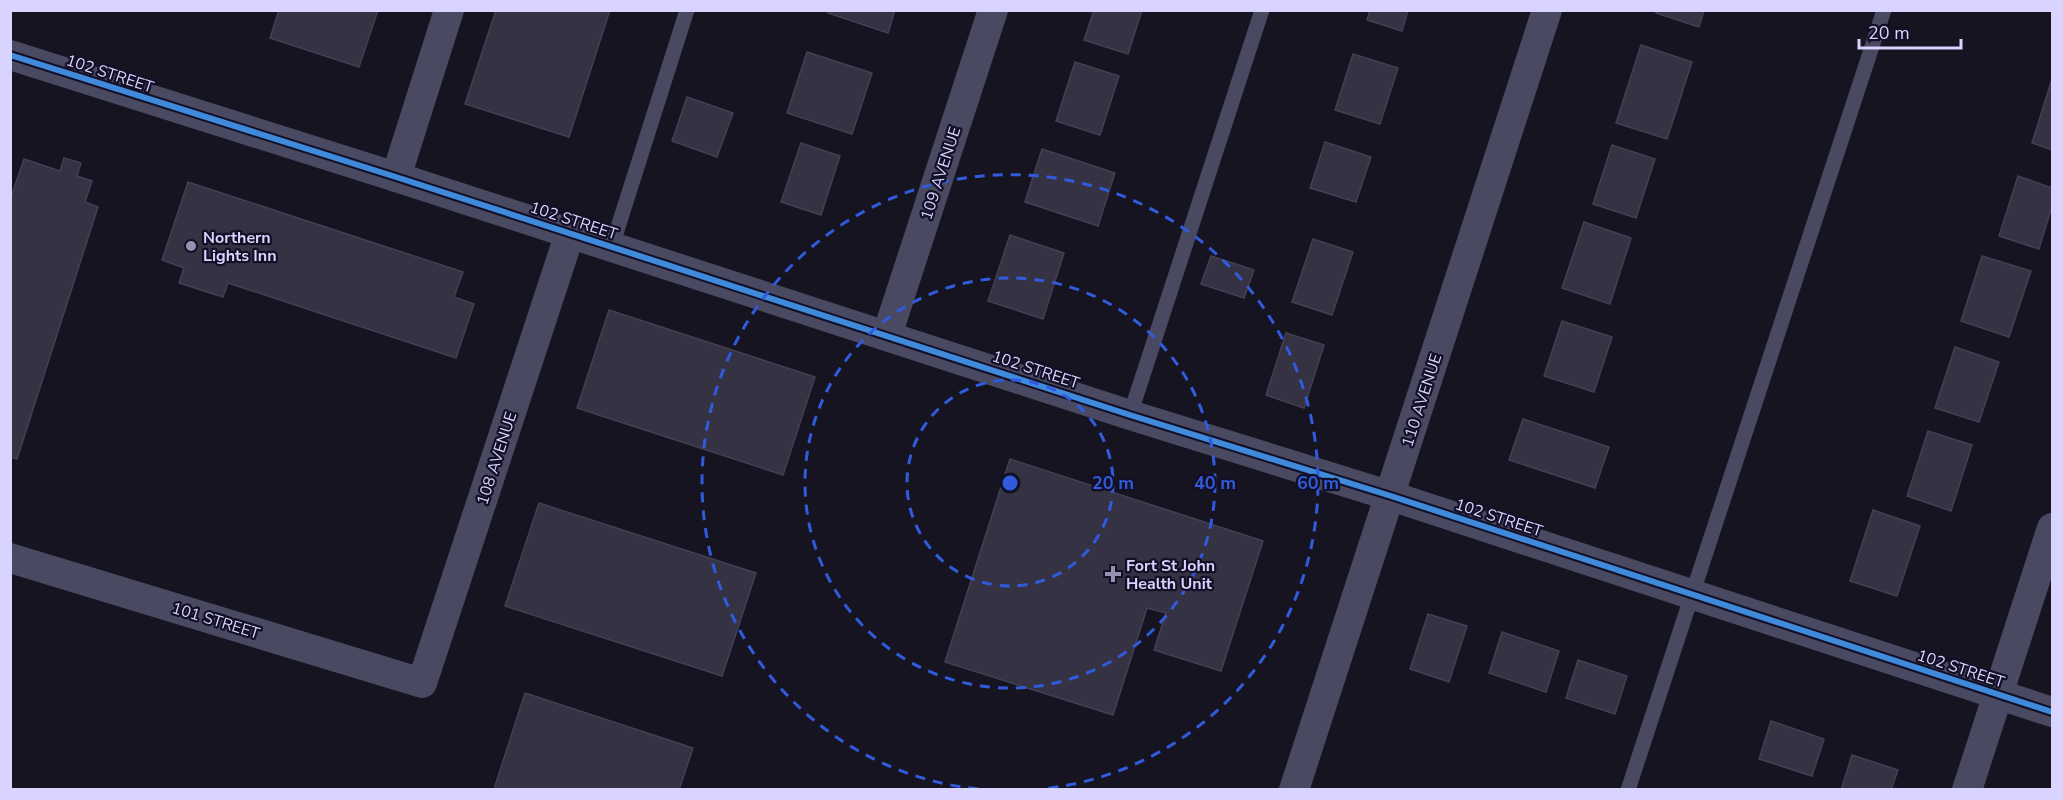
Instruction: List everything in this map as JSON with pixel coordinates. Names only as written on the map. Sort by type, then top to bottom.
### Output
[{"type":"street","points":[[396,177],[449,10]]},
{"type":"street","name":"109 AVENUE","points":[[887,335],[993,10]]},
{"type":"street","name":"110 AVENUE","points":[[1297,789],[1547,10]]},
{"type":"street","name":"102 STREET","points":[[10,55],[612,246],[1130,415],[1391,496],[2052,712]]},
{"type":"street","name":"108 AVENUE","points":[[422,683],[570,233]]},
{"type":"street","points":[[1966,789],[2052,528]]},
{"type":"street","name":"101 STREET","points":[[10,558],[422,683]]},
{"type":"lane","points":[[612,246],[687,10]]},
{"type":"lane","points":[[1130,415],[1262,10]]},
{"type":"lane","points":[[1628,789],[1884,10]]},
{"type":"building","points":[[279,10],[378,10],[359,67],[270,38]]},
{"type":"building","points":[[496,10],[610,10],[569,137],[465,104]]},
{"type":"building","points":[[828,10],[895,10],[888,33],[828,13]]},
{"type":"building","points":[[1094,10],[1142,10],[1128,54],[1084,40]]},
{"type":"building","points":[[1370,10],[1408,10],[1402,31],[1367,20]]},
{"type":"building","points":[[1657,10],[1704,10],[1699,27],[1656,13]]},
{"type":"building","points":[[1641,45],[1692,62],[1667,139],[1616,123]]},
{"type":"building","points":[[807,52],[872,73],[852,134],[787,113]]},
{"type":"building","points":[[1353,54],[1398,68],[1380,124],[1335,110]]},
{"type":"building","points":[[1075,62],[1119,76],[1100,135],[1056,121]]},
{"type":"building","points":[[2052,79],[2052,150],[2032,143]]},
{"type":"building","points":[[687,97],[733,113],[717,157],[672,141]]},
{"type":"building","points":[[1325,142],[1371,157],[1356,202],[1310,188]]},
{"type":"building","points":[[801,143],[840,156],[821,215],[781,202]]},
{"type":"building","points":[[1612,145],[1655,159],[1636,218],[1593,204]]},
{"type":"building","points":[[1042,149],[1115,173],[1098,226],[1025,202]]},
{"type":"building","points":[[64,158],[81,163],[77,176],[92,181],[85,202],[98,207],[17,459],[10,457],[10,200],[24,159],[60,171]]},
{"type":"building","points":[[2018,176],[2052,188],[2052,206],[2039,249],[1999,236]]},
{"type":"building","points":[[188,182],[463,272],[454,297],[474,304],[456,358],[228,283],[223,297],[179,283],[184,268],[162,260]]},
{"type":"building","points":[[1584,222],[1631,238],[1610,304],[1562,288]]},
{"type":"building","points":[[1010,235],[1064,253],[1043,319],[988,301]]},
{"type":"building","points":[[1313,239],[1353,252],[1332,315],[1292,302]]},
{"type":"building","points":[[1211,256],[1254,270],[1244,298],[1201,284]]},
{"type":"building","points":[[1982,256],[2031,271],[2009,337],[1961,321]]},
{"type":"building","points":[[609,310],[815,377],[783,475],[577,408]]},
{"type":"building","points":[[1562,321],[1612,337],[1594,392],[1544,376]]},
{"type":"building","points":[[1286,333],[1324,345],[1304,408],[1266,395]]},
{"type":"building","points":[[1955,347],[1999,362],[1979,422],[1935,408]]},
{"type":"building","points":[[1523,419],[1609,447],[1595,488],[1509,460]]},
{"type":"building","points":[[1928,431],[1972,445],[1951,511],[1907,496]]},
{"type":"building","name":"Fort St John Health Unit","points":[[1010,459],[1263,541],[1221,671],[1154,650],[1166,613],[1147,608],[1113,715],[945,662]]},
{"type":"building","points":[[539,503],[756,573],[722,676],[505,606]]},
{"type":"building","points":[[1873,510],[1920,526],[1897,596],[1850,581]]},
{"type":"building","points":[[1428,614],[1467,626],[1449,682],[1410,669]]},
{"type":"building","points":[[1502,632],[1559,651],[1546,692],[1489,673]]},
{"type":"building","points":[[1578,660],[1627,676],[1615,714],[1566,698]]},
{"type":"building","points":[[525,693],[693,748],[679,790],[494,789]]},
{"type":"building","points":[[1771,721],[1824,739],[1812,776],[1759,759]]},
{"type":"building","points":[[1852,755],[1898,770],[1891,790],[1841,790]]},
{"type":"cycle path","points":[[10,55],[396,177],[1130,415],[1391,496],[2052,712]]},
{"type":"place","name":"Northern Lights Inn","points":[[191,246]]},
{"type":"place","name":"Fort St John Health Unit","points":[[1113,574]]}]
